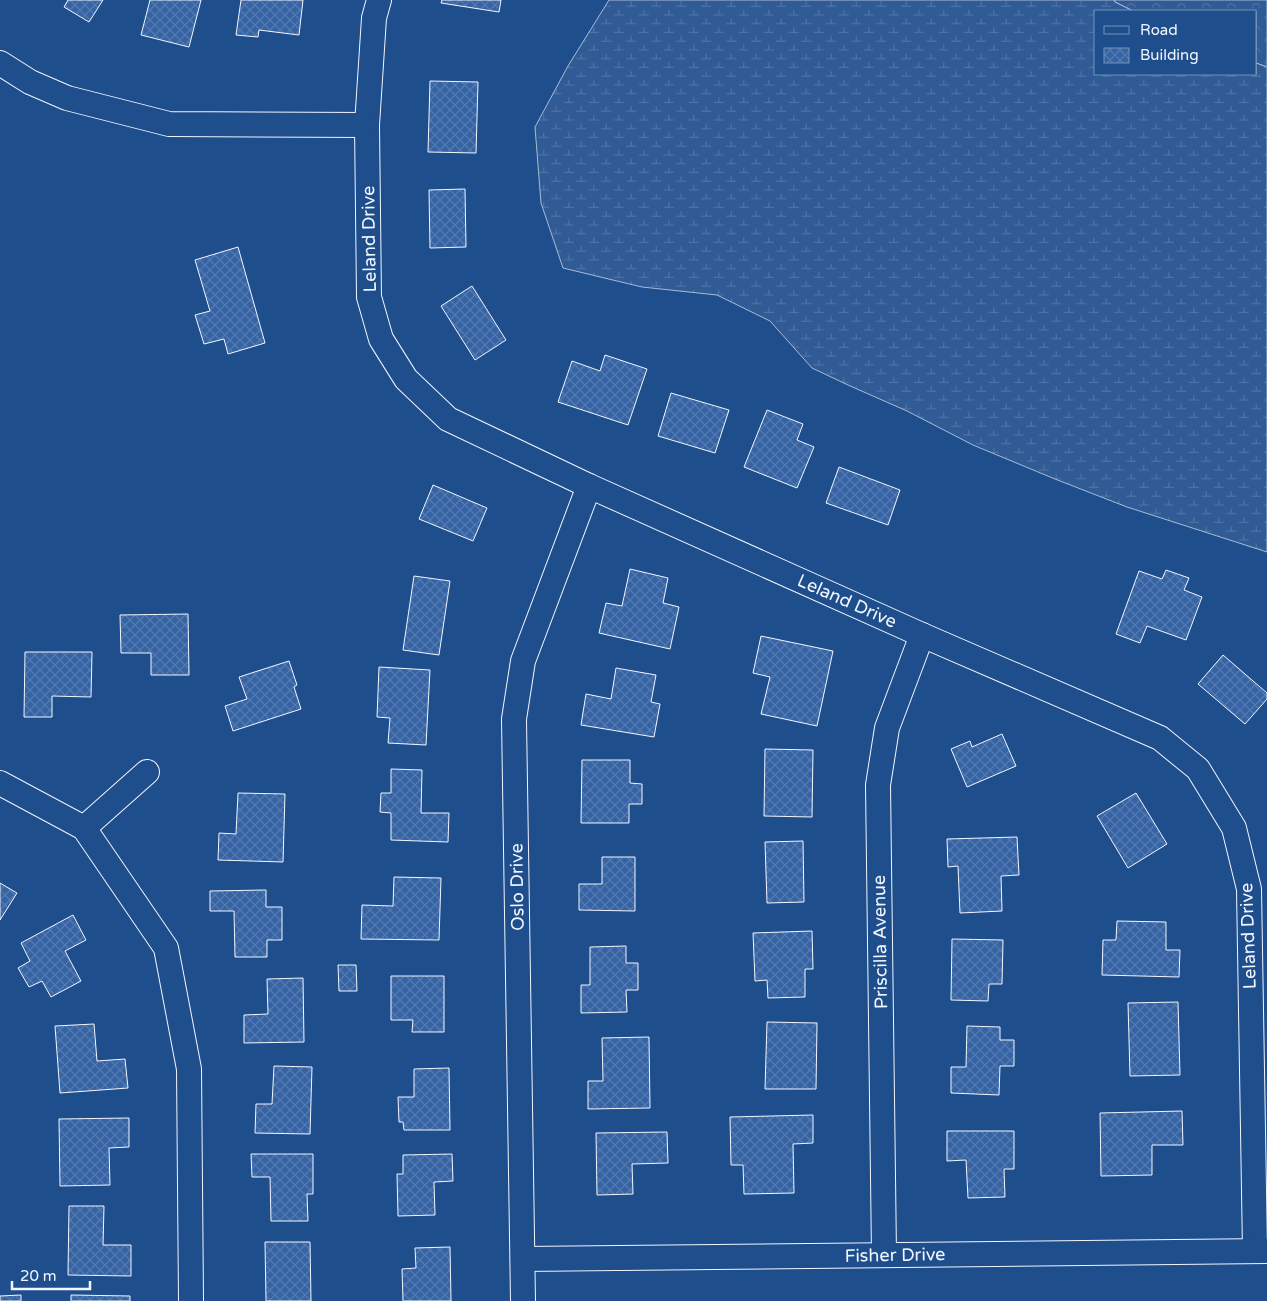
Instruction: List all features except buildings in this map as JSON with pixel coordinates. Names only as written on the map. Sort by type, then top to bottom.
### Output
[{"type":"street","name":"Leland Drive","points":[[378,0],[374,18],[366,125],[369,296],[381,339],[406,379],[448,419],[589,486],[922,635],[1160,738],[1198,769],[1234,828],[1258,888],[1261,1251]]},
{"type":"street","points":[[0,64],[30,82],[67,98],[169,124],[366,125]]},
{"type":"street","name":"Oslo Drive","points":[[523,1301],[514,719],[523,660],[589,486]]},
{"type":"street","name":"Priscilla Avenue","points":[[884,1255],[878,785],[887,728],[922,635]]},
{"type":"street","points":[[84,828],[147,772]]},
{"type":"street","points":[[0,784],[84,828],[166,948],[189,1069],[191,1301]]},
{"type":"street","name":"Fisher Drive","points":[[523,1259],[1261,1251]]},
{"type":"green space","points":[[609,0],[1114,0],[1131,10],[1094,10],[1094,75],[1257,75],[1257,63],[1267,67],[1267,552],[1127,507],[973,445],[907,411],[812,368],[770,321],[717,295],[642,287],[563,268],[541,203],[535,127],[568,66]]},
{"type":"green space","points":[[1114,0],[1267,0],[1267,67],[1257,63],[1257,10],[1131,10]]}]
